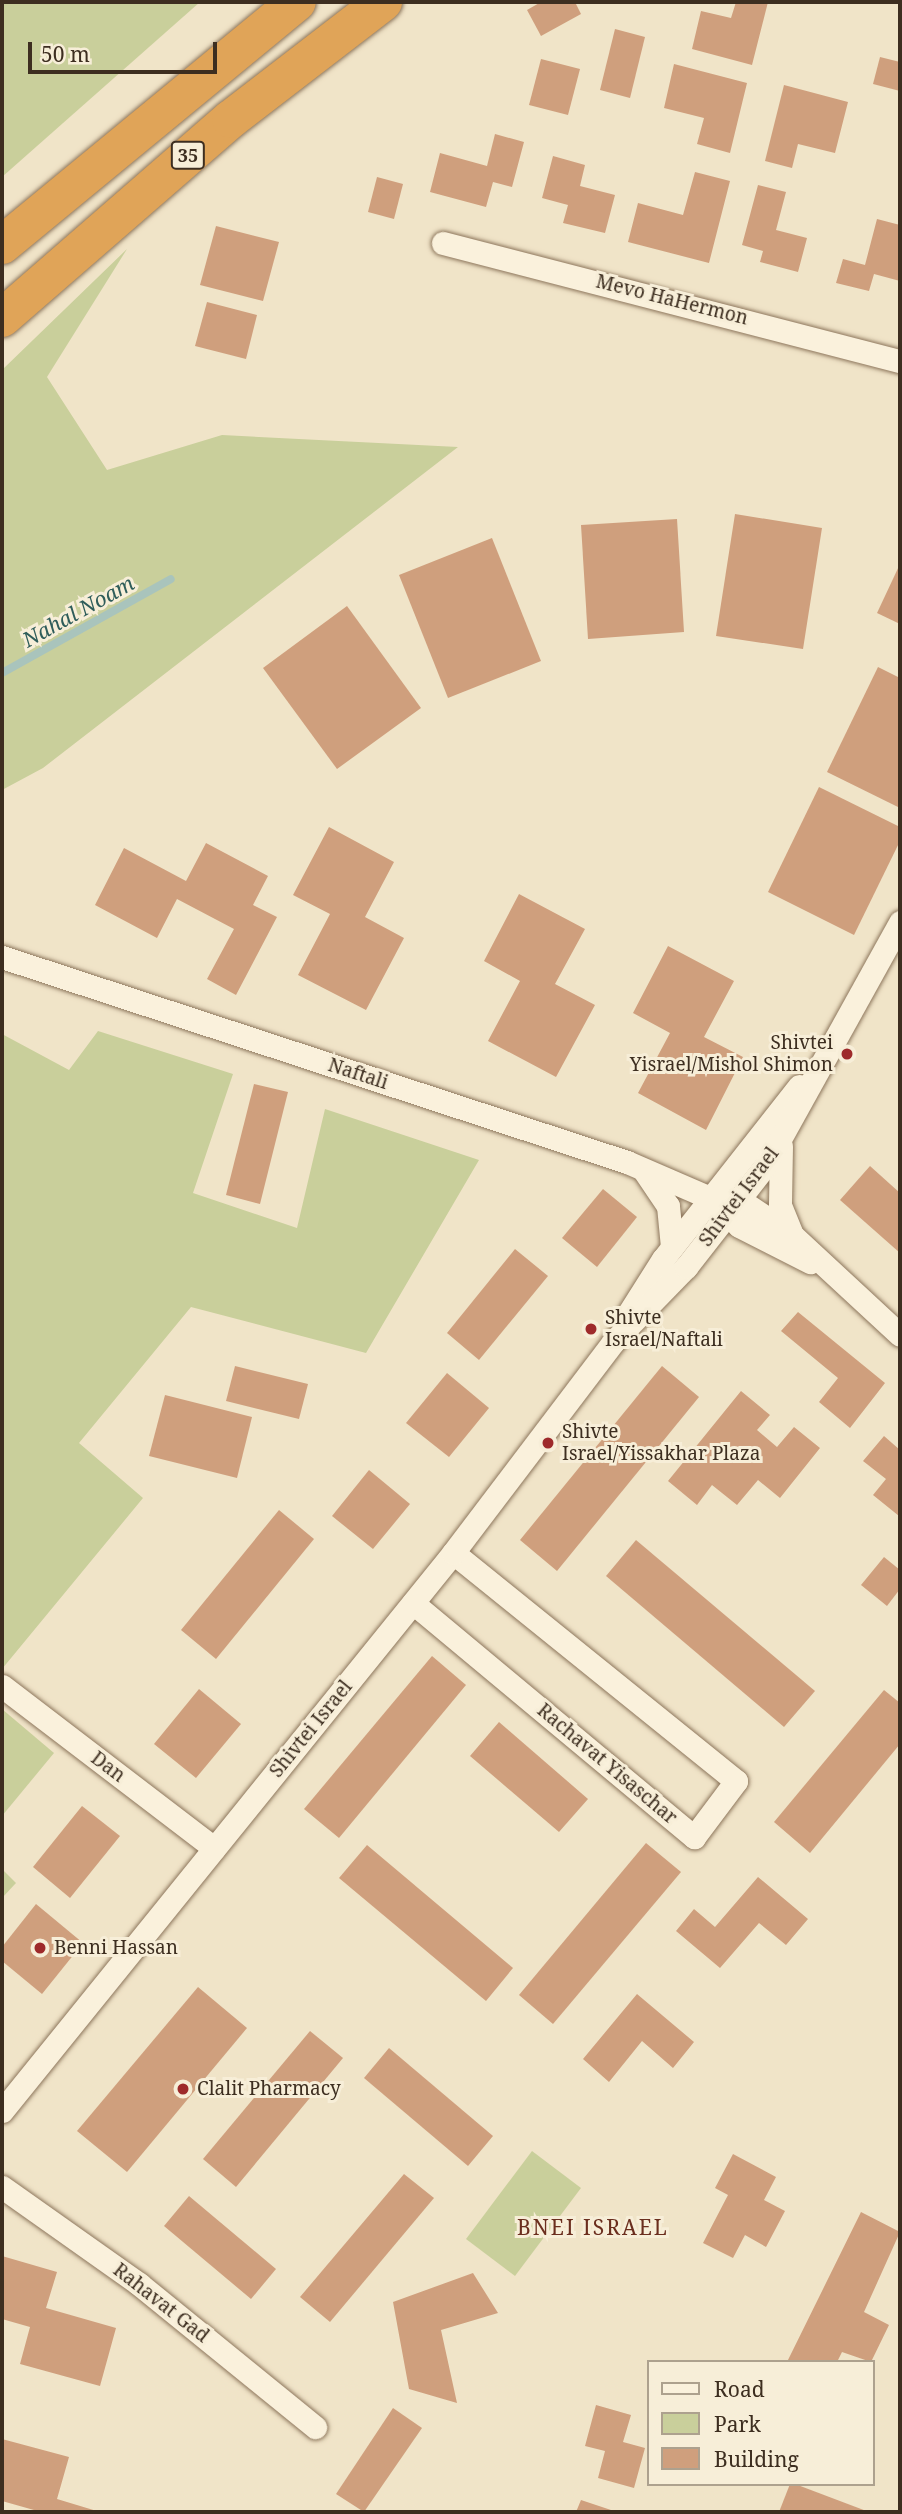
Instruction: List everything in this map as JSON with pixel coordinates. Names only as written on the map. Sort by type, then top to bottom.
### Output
[{"type":"highway","points":[[2,245],[297,2]]},
{"type":"highway","name":"35","points":[[2,318],[231,119],[383,2]]},
{"type":"street","name":"Mevo HaHermon","points":[[443,243],[900,361]]},
{"type":"street","name":"Shivtei Israel","points":[[613,1342],[672,1247],[840,1034],[893,955],[900,922]]},
{"type":"street","name":"Naftali","points":[[2,957],[640,1167],[710,1198]]},
{"type":"street","name":"Shivtei Israel","points":[[2,2111],[453,1553],[613,1342],[733,1209],[782,1139],[840,1034]]},
{"type":"street","points":[[782,1139],[780,1205],[792,1235]]},
{"type":"street","points":[[640,1167],[665,1200],[672,1247]]},
{"type":"street","points":[[710,1198],[792,1235],[900,1335]]},
{"type":"street","points":[[733,1209],[838,1279]]},
{"type":"street","name":"Rachavat Yisaschar","points":[[412,1603],[694,1837],[736,1781],[453,1553]]},
{"type":"street","name":"Dan","points":[[2,1686],[214,1848]]},
{"type":"street","name":"Rahavat Gad","points":[[2,2187],[139,2284],[315,2427]]},
{"type":"green space","points":[[2,2],[200,2],[2,177]]},
{"type":"green space","points":[[127,249],[47,377],[107,470],[222,435],[458,447],[43,768],[2,790],[2,370]]},
{"type":"green space","points":[[98,1031],[233,1074],[193,1193],[297,1228],[325,1109],[479,1160],[366,1353],[191,1307],[79,1443],[143,1498],[2,1669],[2,1034],[69,1070]]},
{"type":"green space","points":[[2,1709],[54,1753],[2,1816]]},
{"type":"green space","points":[[2,1869],[16,1883],[2,1898]]},
{"type":"green space","points":[[532,2151],[581,2188],[515,2276],[466,2239]]},
{"type":"building","points":[[541,2],[575,2],[581,14],[541,36],[527,10]]},
{"type":"building","points":[[736,2],[768,2],[752,65],[692,49],[701,11],[731,18]]},
{"type":"building","points":[[615,29],[645,37],[630,98],[600,90]]},
{"type":"building","points":[[880,57],[900,62],[900,91],[873,84]]},
{"type":"building","points":[[541,59],[580,69],[568,115],[529,105]]},
{"type":"building","points":[[674,64],[747,83],[730,153],[697,144],[704,118],[664,108]]},
{"type":"building","points":[[784,85],[848,102],[835,153],[798,144],[792,168],[765,161]]},
{"type":"building","points":[[495,134],[524,142],[512,187],[493,182],[486,207],[430,192],[440,153],[487,166]]},
{"type":"building","points":[[553,156],[585,165],[580,186],[615,195],[605,233],[563,223],[568,205],[542,198]]},
{"type":"building","points":[[695,172],[730,181],[709,263],[628,242],[638,203],[683,215]]},
{"type":"building","points":[[377,177],[403,184],[394,219],[368,212]]},
{"type":"building","points":[[758,185],[786,192],[776,230],[807,238],[798,272],[760,262],[763,251],[742,245]]},
{"type":"building","points":[[877,219],[900,225],[900,281],[874,274],[869,291],[836,283],[843,259],[865,265]]},
{"type":"building","points":[[216,226],[279,242],[263,301],[200,285]]},
{"type":"building","points":[[207,302],[257,315],[246,359],[195,346]]},
{"type":"building","points":[[735,514],[822,528],[803,649],[716,636]]},
{"type":"building","points":[[677,519],[684,632],[588,639],[581,525]]},
{"type":"building","points":[[492,538],[541,661],[448,698],[399,575]]},
{"type":"building","points":[[900,564],[900,624],[877,613]]},
{"type":"building","points":[[347,606],[421,708],[337,769],[263,668]]},
{"type":"building","points":[[878,667],[900,678],[900,808],[827,772]]},
{"type":"building","points":[[819,787],[900,827],[900,841],[854,935],[768,892]]},
{"type":"building","points":[[329,827],[394,862],[365,917],[404,938],[366,1010],[298,975],[330,914],[293,895]]},
{"type":"building","points":[[206,843],[268,876],[253,905],[277,917],[236,995],[207,979],[234,929],[177,899],[157,938],[95,905],[124,848],[186,881]]},
{"type":"building","points":[[519,894],[585,929],[555,984],[595,1005],[556,1077],[488,1041],[520,981],[484,961]]},
{"type":"building","points":[[668,946],[734,981],[704,1037],[743,1057],[706,1130],[638,1093],[670,1033],[633,1013]]},
{"type":"building","points":[[254,1084],[288,1092],[260,1204],[226,1195]]},
{"type":"building","points":[[870,1166],[900,1193],[900,1253],[840,1200]]},
{"type":"building","points":[[603,1189],[637,1217],[597,1267],[562,1238]]},
{"type":"building","points":[[515,1249],[548,1276],[479,1360],[447,1333]]},
{"type":"building","points":[[798,1312],[885,1383],[850,1428],[819,1402],[838,1378],[781,1331]]},
{"type":"building","points":[[235,1366],[308,1384],[299,1419],[226,1401]]},
{"type":"building","points":[[662,1366],[699,1397],[557,1571],[520,1540]]},
{"type":"building","points":[[447,1373],[489,1408],[449,1457],[406,1423]]},
{"type":"building","points":[[741,1391],[770,1415],[757,1430],[777,1447],[794,1427],[820,1448],[780,1498],[758,1480],[737,1505],[712,1485],[697,1505],[668,1481]]},
{"type":"building","points":[[165,1395],[252,1417],[237,1478],[149,1456]]},
{"type":"building","points":[[884,1436],[900,1450],[899,1516],[873,1495],[886,1479],[863,1461]]},
{"type":"building","points":[[369,1470],[410,1504],[373,1549],[332,1516]]},
{"type":"building","points":[[279,1510],[314,1539],[216,1659],[181,1630]]},
{"type":"building","points":[[636,1540],[815,1691],[784,1727],[606,1576]]},
{"type":"building","points":[[884,1557],[900,1570],[900,1589],[887,1606],[861,1585]]},
{"type":"building","points":[[432,1656],[466,1685],[339,1838],[304,1809]]},
{"type":"building","points":[[199,1689],[241,1724],[196,1778],[154,1744]]},
{"type":"building","points":[[884,1690],[900,1703],[900,1744],[810,1853],[774,1822]]},
{"type":"building","points":[[499,1722],[588,1799],[559,1832],[470,1756]]},
{"type":"building","points":[[82,1806],[120,1836],[70,1898],[33,1867]]},
{"type":"building","points":[[646,1843],[681,1872],[553,2024],[519,1995]]},
{"type":"building","points":[[367,1845],[513,1968],[486,2001],[339,1878]]},
{"type":"building","points":[[758,1877],[808,1919],[786,1945],[759,1923],[720,1968],[676,1931],[694,1909],[715,1927]]},
{"type":"building","points":[[36,1904],[83,1943],[42,1994],[2,1961],[2,1947]]},
{"type":"building","points":[[198,1987],[247,2028],[127,2172],[77,2131]]},
{"type":"building","points":[[637,1994],[694,2042],[673,2068],[642,2041],[609,2082],[583,2059]]},
{"type":"building","points":[[310,2031],[343,2058],[236,2187],[203,2159]]},
{"type":"building","points":[[389,2048],[493,2136],[468,2166],[364,2078]]},
{"type":"building","points":[[733,2154],[776,2177],[764,2200],[785,2211],[766,2247],[745,2235],[733,2258],[703,2243],[728,2195],[715,2188]]},
{"type":"building","points":[[404,2174],[434,2198],[330,2322],[300,2297]]},
{"type":"building","points":[[189,2196],[276,2269],[251,2299],[164,2226]]},
{"type":"building","points":[[861,2212],[900,2232],[864,2312],[889,2325],[872,2360],[842,2352],[838,2360],[788,2360]]},
{"type":"building","points":[[2,2256],[57,2272],[46,2308],[116,2328],[100,2386],[20,2364],[30,2327],[2,2319]]},
{"type":"building","points":[[473,2273],[498,2313],[441,2330],[457,2403],[409,2389],[393,2302]]},
{"type":"building","points":[[596,2405],[631,2415],[623,2442],[645,2448],[634,2488],[598,2478],[605,2451],[585,2446]]},
{"type":"building","points":[[393,2408],[422,2428],[364,2512],[336,2494]]},
{"type":"building","points":[[2,2439],[69,2457],[57,2499],[100,2512],[41,2512],[2,2501]]},
{"type":"building","points":[[789,2486],[800,2486],[869,2512],[779,2512]]},
{"type":"building","points":[[581,2500],[617,2512],[576,2512]]},
{"type":"waterway","name":"Nahal Noam","points":[[2,673],[171,579]]},
{"type":"place","name":"Shivtei Yisrael/Mishol Shimon","points":[[847,1054]]},
{"type":"place","name":"Shivte Israel/Naftali","points":[[591,1329]]},
{"type":"place","name":"Shivte Israel/Yissakhar Plaza","points":[[548,1443]]},
{"type":"place","name":"Benni Hassan","points":[[40,1948]]},
{"type":"place","name":"Clalit Pharmacy","points":[[183,2089]]},
{"type":"district","name":"BNEI ISRAEL","points":[[593,2227]]}]
